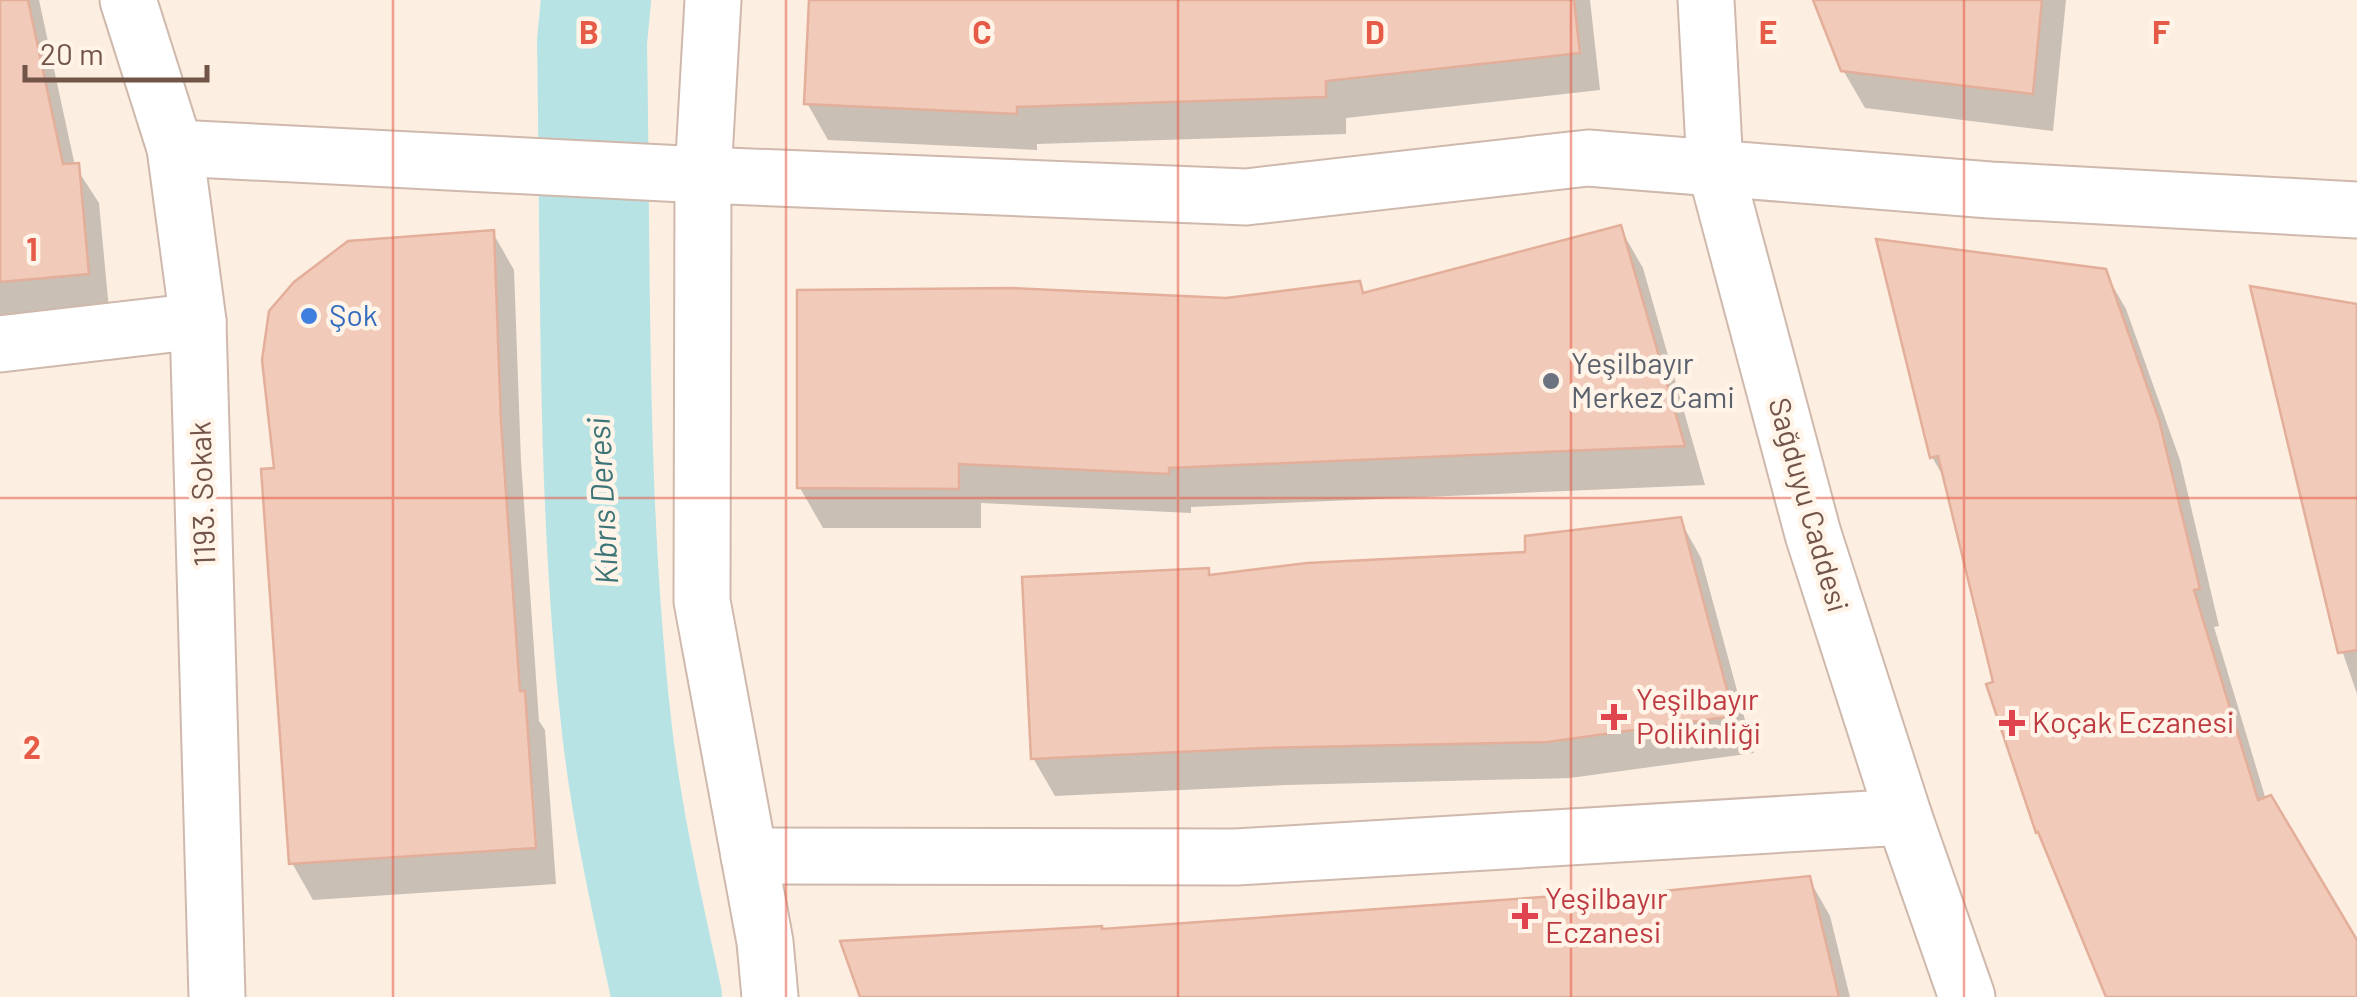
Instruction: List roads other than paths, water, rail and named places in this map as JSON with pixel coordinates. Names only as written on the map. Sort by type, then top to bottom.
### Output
[{"type":"street","name":"1193. Sokak","points":[[128,0],[175,148],[198,321],[217,997]]},
{"type":"street","points":[[713,0],[703,175],[702,602],[765,942],[770,997]]},
{"type":"street","name":"Sağduyu Caddesi","points":[[1706,0],[1715,168],[1813,534],[1967,997]]},
{"type":"street","points":[[175,148],[1246,197],[1588,158],[1990,190],[2357,210]]},
{"type":"street","points":[[0,344],[198,321]]},
{"type":"street","points":[[749,856],[1236,856],[1904,817]]},
{"type":"waterway","name":"Kıbrıs Deresi","points":[[596,0],[592,42],[596,386],[609,644],[626,797],[667,997]]},
{"type":"place","name":"Şok","points":[[309,316]]},
{"type":"place","name":"Yeşilbayır Merkez Cami","points":[[1551,381]]},
{"type":"place","name":"Yeşilbayır Polikinliği","points":[[1614,717]]},
{"type":"place","name":"Koçak Eczanesi","points":[[2012,723]]},
{"type":"place","name":"Yeşilbayır Eczanesi","points":[[1525,916]]}]
